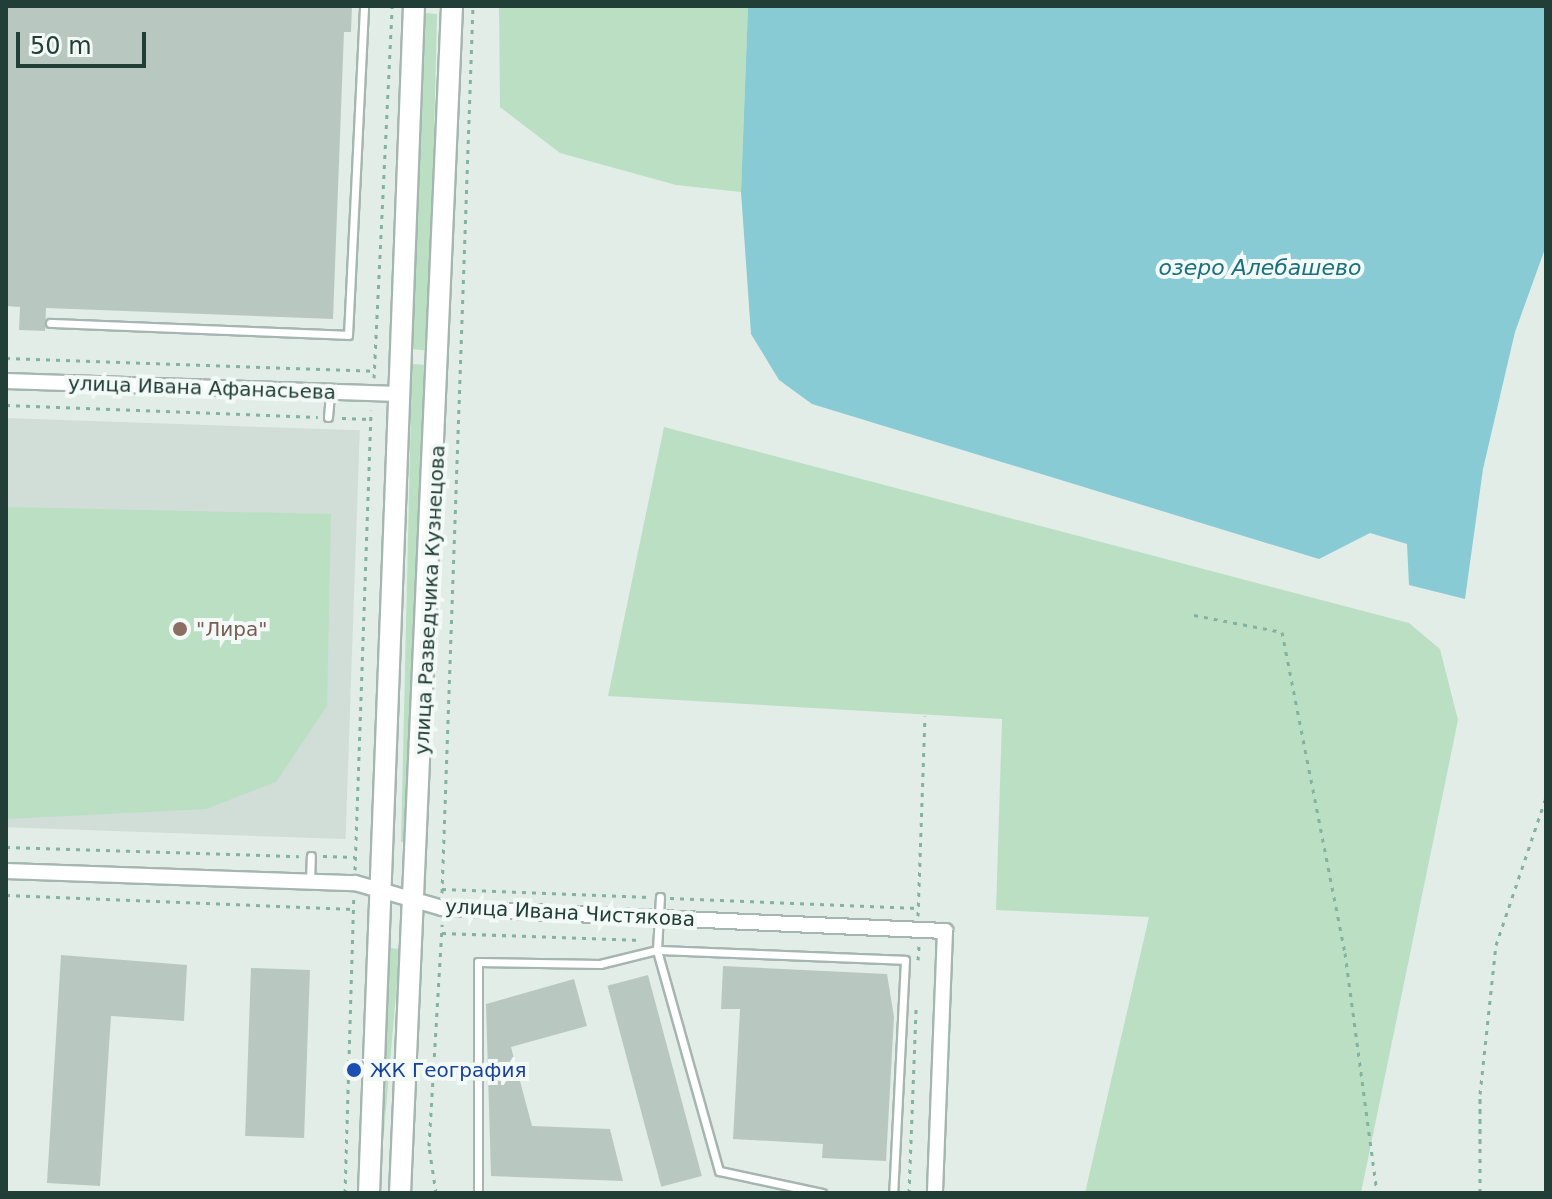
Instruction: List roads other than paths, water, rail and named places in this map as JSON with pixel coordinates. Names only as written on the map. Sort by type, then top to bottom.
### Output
[{"type":"main road","name":"улица Разведчика Кузнецова","points":[[369,1193],[415,11]]},
{"type":"main road","name":"улица Разведчика Кузнецова","points":[[400,1193],[450,12]]},
{"type":"street","name":"улица Ивана Афанасьева","points":[[6,381],[399,394]]},
{"type":"street","name":"улица Ивана Чистякова","points":[[6,871],[355,883],[383,887],[442,908],[945,931],[935,1193]]},
{"type":"lane","points":[[50,323],[348,335],[364,6]]},
{"type":"lane","points":[[328,417],[330,392]]},
{"type":"lane","points":[[310,881],[311,856]]},
{"type":"lane","points":[[660,897],[657,950],[719,1171],[822,1193]]},
{"type":"lane","points":[[478,1193],[478,962],[600,964],[657,950],[905,960],[893,1193]]},
{"type":"water","name":"озеро Алебашево","points":[[748,6],[1546,6],[1546,246],[1515,332],[1483,469],[1465,599],[1409,585],[1407,544],[1370,533],[1319,559],[812,404],[779,380],[751,334],[741,192]]},
{"type":"place","name":"\"Лира\"","points":[[180,629]]},
{"type":"place","name":"ЖК География","points":[[354,1070]]}]
